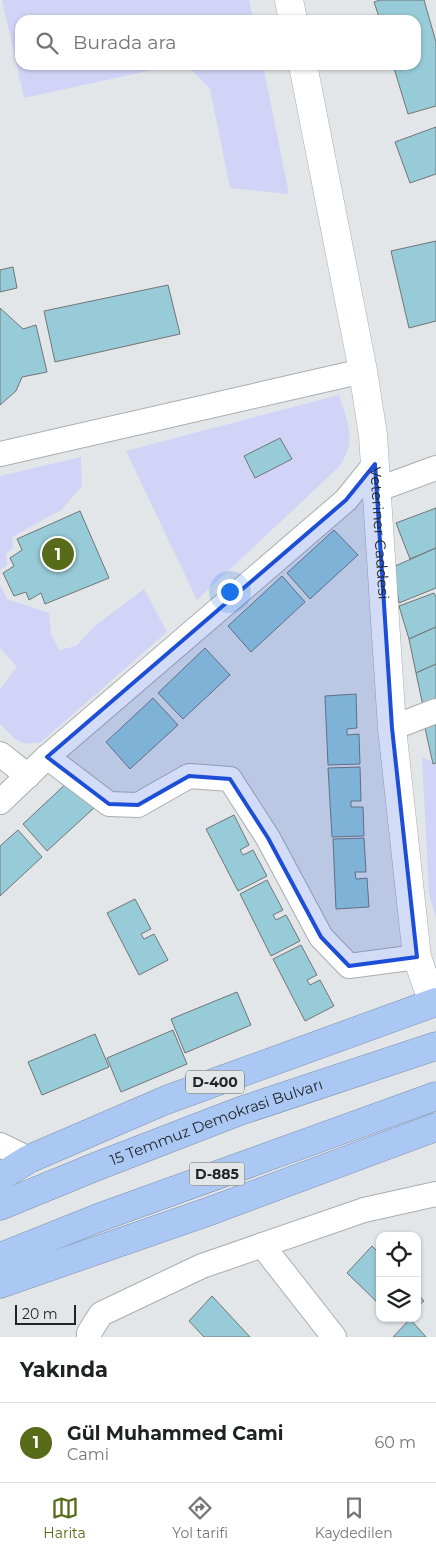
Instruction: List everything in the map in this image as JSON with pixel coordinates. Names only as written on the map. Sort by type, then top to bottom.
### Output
[{"type":"highway","name":"D-400","points":[[0,1177],[29,1159],[166,1100],[434,1003]]},
{"type":"highway","name":"15 Temmuz Demokrasi Bulvarı","points":[[0,1206],[95,1166],[240,1110],[436,1046]]},
{"type":"highway","name":"D-885","points":[[0,1257],[98,1218],[436,1096]]},
{"type":"highway","points":[[0,1284],[219,1208],[436,1127]]},
{"type":"main road","points":[[289,0],[292,15]]},
{"type":"main road","name":"Veteriner Caddesi","points":[[304,70],[363,371],[373,436],[392,728],[417,957],[434,1003]]},
{"type":"street","points":[[0,454],[363,371]]},
{"type":"street","points":[[0,802],[47,757],[346,500],[376,477],[436,468]]},
{"type":"street","points":[[392,728],[436,711]]},
{"type":"street","points":[[0,754],[28,776]]},
{"type":"street","points":[[47,757],[109,804],[138,805],[190,776],[230,779],[268,838],[321,937],[349,966],[417,957]]},
{"type":"street","points":[[0,1145],[29,1159]]},
{"type":"street","points":[[89,1337],[88,1333],[101,1314],[202,1266],[364,1210],[436,1194]]},
{"type":"street","points":[[262,1245],[334,1337]]},
{"type":"highlighted area","points":[[375,464],[392,728],[417,957],[349,966],[321,937],[268,838],[230,779],[189,776],[138,805],[109,804],[47,757],[346,500]]},
{"type":"shaded area","points":[[2,0],[249,0],[252,15],[15,15],[15,58]]},
{"type":"shaded area","points":[[18,70],[152,70],[24,98]]},
{"type":"shaded area","points":[[192,70],[264,70],[289,194],[230,188],[210,89]]},
{"type":"shaded area","points":[[339,395],[348,423],[350,439],[340,466],[197,600],[126,451]]},
{"type":"shaded area","points":[[81,457],[82,486],[61,510],[12,537],[13,548],[6,554],[7,565],[0,570],[0,476]]},
{"type":"shaded area","points":[[0,584],[7,599],[49,613],[51,634],[59,650],[76,646],[96,625],[144,589],[167,632],[41,742],[22,742],[14,738],[0,724],[0,689],[17,667],[0,648]]},
{"type":"shaded area","points":[[422,758],[436,762],[436,919],[429,894]]},
{"type":"building","points":[[380,0],[424,0],[436,42],[436,106],[408,114],[395,70],[421,70],[421,15],[378,15],[374,2]]},
{"type":"building","points":[[436,127],[436,174],[410,183],[395,142]]},
{"type":"building","points":[[436,241],[436,321],[409,328],[391,251]]},
{"type":"building","points":[[13,267],[17,288],[0,292],[0,270]]},
{"type":"building","points":[[168,285],[180,334],[55,362],[44,311]]},
{"type":"building","points":[[0,308],[23,329],[36,325],[47,372],[22,377],[16,391],[0,405]]},
{"type":"building","points":[[280,438],[292,459],[255,478],[244,456]]},
{"type":"building","points":[[436,508],[436,548],[410,559],[396,523]]},
{"type":"building","points":[[80,511],[109,578],[45,604],[41,593],[29,600],[26,592],[14,596],[3,573],[14,566],[10,558],[22,550],[17,539]]},
{"type":"building","points":[[334,530],[358,555],[310,599],[287,573]]},
{"type":"building","points":[[436,548],[436,588],[399,603],[393,567]]},
{"type":"building","points":[[282,576],[305,602],[251,652],[228,626]]},
{"type":"building","points":[[434,593],[436,597],[436,627],[409,639],[399,606]]},
{"type":"building","points":[[436,627],[436,664],[416,673],[409,639]]},
{"type":"building","points":[[205,648],[230,675],[183,719],[158,693]]},
{"type":"building","points":[[436,664],[436,700],[423,706],[416,673]]},
{"type":"building","points":[[356,694],[357,728],[347,729],[347,735],[359,734],[360,764],[328,765],[325,696]]},
{"type":"building","points":[[153,698],[178,725],[130,769],[106,742]]},
{"type":"building","points":[[436,717],[436,763],[433,764],[423,719]]},
{"type":"building","points":[[360,767],[361,801],[351,801],[351,807],[363,807],[364,836],[332,837],[328,768]]},
{"type":"building","points":[[70,780],[95,807],[47,851],[23,824]]},
{"type":"building","points":[[234,815],[249,845],[240,850],[243,855],[253,850],[267,876],[238,891],[206,829]]},
{"type":"building","points":[[18,830],[42,857],[0,896],[0,846]]},
{"type":"building","points":[[364,838],[366,872],[355,872],[356,879],[367,878],[369,907],[336,909],[333,839]]},
{"type":"building","points":[[267,880],[283,910],[273,915],[276,920],[286,915],[300,941],[271,956],[240,894]]},
{"type":"building","points":[[135,899],[151,929],[141,934],[144,939],[154,934],[168,960],[139,975],[107,913]]},
{"type":"building","points":[[301,945],[317,975],[307,980],[310,985],[320,980],[334,1006],[305,1021],[273,959]]},
{"type":"building","points":[[237,992],[251,1025],[185,1053],[171,1019]]},
{"type":"building","points":[[173,1030],[187,1064],[121,1092],[107,1058]]},
{"type":"building","points":[[95,1034],[109,1067],[42,1095],[28,1062]]},
{"type":"building","points":[[372,1246],[376,1250],[376,1301],[347,1273]]},
{"type":"building","points":[[212,1296],[250,1337],[204,1337],[189,1321]]},
{"type":"building","points":[[407,1322],[413,1322],[426,1337],[393,1337]]},
{"type":"place","name":"Gül Muhammed Cami","points":[[58,554]]}]
